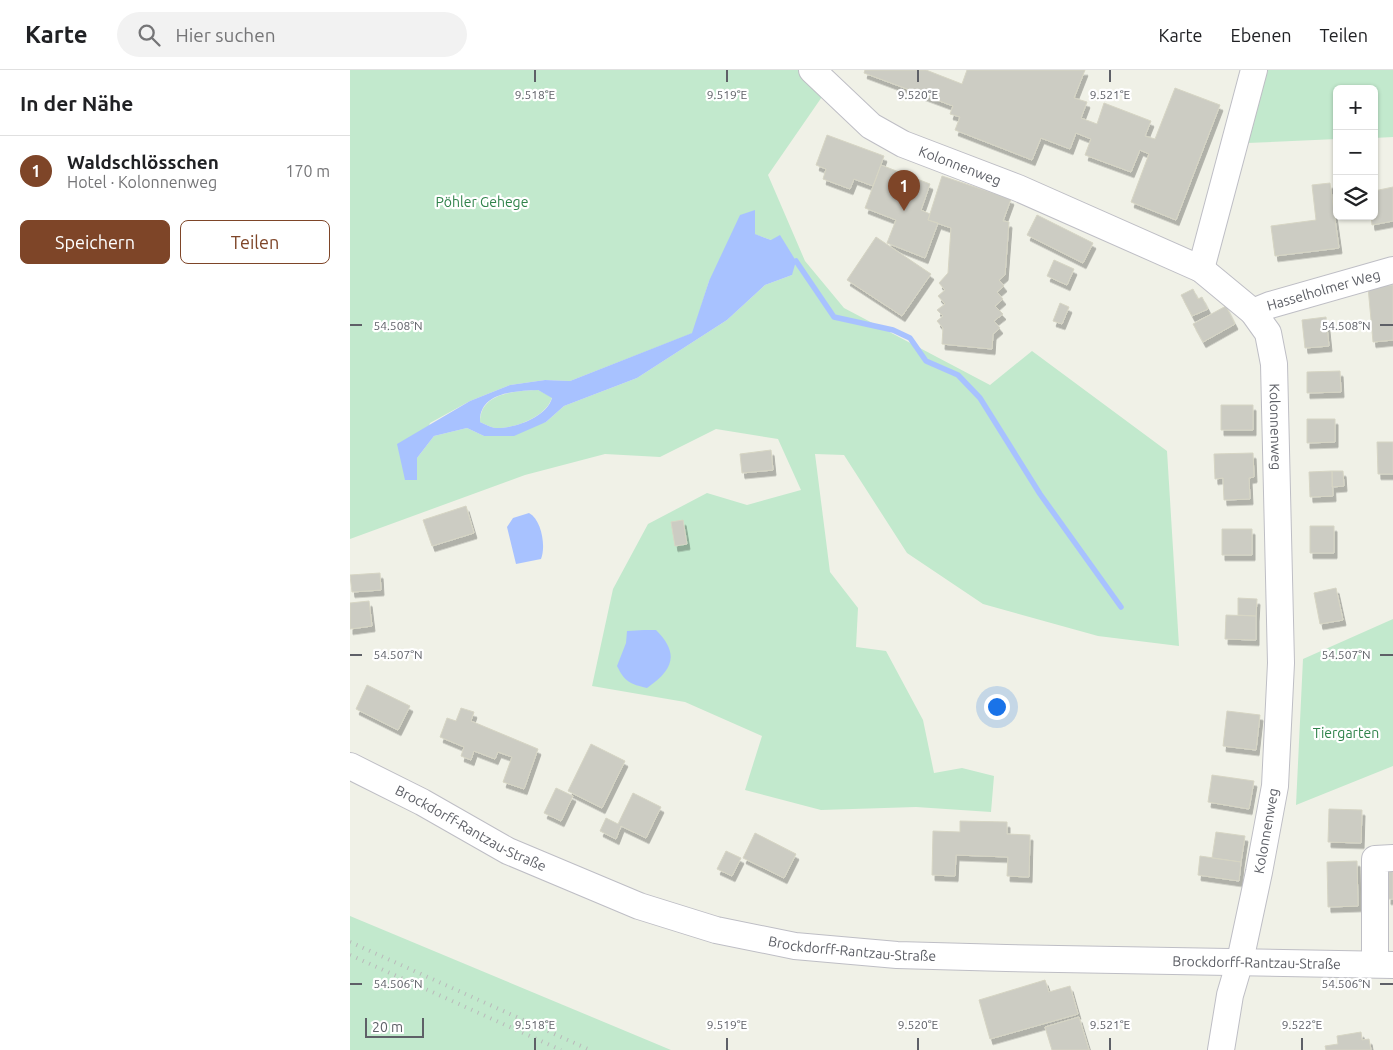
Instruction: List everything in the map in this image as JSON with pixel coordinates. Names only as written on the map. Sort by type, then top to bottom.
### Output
[{"type":"street","name":"Kolonnenweg","points":[[812,70],[871,126],[903,144],[1018,188],[1201,269],[1253,312],[1268,333],[1274,364],[1282,663],[1275,786],[1240,961],[1230,995],[1221,1050]]},
{"type":"street","points":[[1201,269],[1254,70]]},
{"type":"street","name":"Hasselholmer Weg","points":[[1253,312],[1270,305],[1393,270]]},
{"type":"street","name":"Brockdorff-Rantzau-Straße","points":[[350,766],[422,802],[508,851],[639,906],[716,930],[795,946],[897,955],[1384,964]]},
{"type":"street","points":[[1384,964],[1375,859],[1393,858]]},
{"type":"green space","name":"Pöhler Gehege","points":[[350,70],[805,70],[826,91],[768,175],[805,261],[844,308],[990,385],[1032,351],[1167,451],[1179,646],[1098,636],[983,604],[907,553],[844,455],[815,454],[830,572],[858,608],[856,647],[886,651],[923,720],[934,773],[962,768],[994,776],[991,812],[916,807],[821,810],[745,790],[762,736],[685,702],[592,686],[613,589],[648,524],[707,493],[747,505],[801,490],[778,439],[716,429],[660,457],[605,454],[525,475],[350,539]],"holes":[[[754,234],[771,240],[792,275],[765,285],[727,320],[637,378],[564,406],[546,422],[484,436],[467,428],[434,436],[417,458],[430,423],[470,401],[510,385],[545,380],[570,381],[693,333],[709,281]]]},
{"type":"green space","points":[[1268,70],[1393,70],[1393,137],[1378,138],[1378,85],[1333,85],[1333,139],[1247,143]]},
{"type":"green space","points":[[538,390],[552,397],[549,404],[537,416],[520,424],[503,428],[493,428],[480,422],[486,404],[493,399],[501,395],[520,391]]},
{"type":"green space","name":"Tiergarten","points":[[1393,619],[1393,766],[1296,805],[1303,659]]},
{"type":"green space","points":[[350,916],[671,1050],[350,1050]]},
{"type":"water","points":[[755,210],[755,234],[771,240],[780,235],[796,261],[792,275],[765,285],[727,320],[637,378],[564,406],[546,422],[514,436],[484,436],[467,428],[434,436],[417,458],[417,480],[405,480],[397,444],[470,401],[510,385],[545,380],[570,381],[692,333],[709,281],[740,215]],"holes":[[[538,390],[552,398],[544,411],[520,424],[495,428],[480,422],[481,412],[486,404],[500,395]]]},
{"type":"water","points":[[529,513],[537,521],[542,534],[543,548],[541,559],[516,564],[507,527],[513,518]]},
{"type":"water","points":[[656,630],[664,639],[671,654],[668,668],[663,675],[647,688],[629,682],[617,666],[626,643],[627,631]]},
{"type":"building","points":[[865,70],[926,70],[962,84],[967,70],[1085,70],[1074,98],[1087,102],[1081,118],[1097,124],[1104,103],[1151,121],[1145,136],[1155,139],[1175,88],[1220,105],[1176,220],[1131,202],[1149,154],[1140,150],[1131,172],[1085,155],[1091,139],[1076,133],[1070,149],[1041,138],[1032,160],[955,130],[960,117],[950,114],[953,106],[864,73]]},
{"type":"building","points":[[827,135],[884,156],[873,186],[854,179],[850,189],[823,179],[826,169],[816,165]]},
{"type":"building","points":[[881,165],[930,184],[921,210],[930,214],[928,220],[938,223],[925,258],[887,243],[896,220],[865,208]]},
{"type":"building","points":[[942,176],[1011,199],[1003,221],[1009,222],[1005,275],[999,280],[1004,286],[997,292],[1003,299],[995,306],[1003,314],[994,321],[1000,328],[993,334],[992,349],[942,344],[943,328],[937,321],[943,316],[937,310],[945,304],[938,296],[945,290],[939,283],[948,273],[951,228],[928,220]]},
{"type":"building","points":[[1330,183],[1333,220],[1335,220],[1339,248],[1275,256],[1271,226],[1316,220],[1312,185]]},
{"type":"building","points":[[1393,187],[1393,221],[1372,225],[1371,220],[1378,220],[1378,190]]},
{"type":"building","points":[[1037,215],[1093,243],[1083,263],[1027,235]]},
{"type":"building","points":[[876,237],[931,274],[902,316],[847,280]]},
{"type":"building","points":[[1054,260],[1074,269],[1067,285],[1047,276]]},
{"type":"building","points":[[1393,285],[1393,340],[1373,342],[1368,287]]},
{"type":"building","points":[[1193,289],[1198,299],[1202,297],[1208,309],[1192,316],[1181,295]]},
{"type":"building","points":[[1060,303],[1069,307],[1062,324],[1053,321]]},
{"type":"building","points":[[1226,306],[1235,324],[1203,342],[1193,324]]},
{"type":"building","points":[[1326,317],[1329,346],[1305,348],[1302,320]]},
{"type":"building","points":[[1340,371],[1341,392],[1307,393],[1307,372]]},
{"type":"building","points":[[1221,405],[1253,405],[1253,430],[1221,430]]},
{"type":"building","points":[[1307,419],[1335,419],[1335,442],[1307,443]]},
{"type":"building","points":[[1377,442],[1393,442],[1393,474],[1378,474]]},
{"type":"building","points":[[771,450],[773,470],[742,473],[740,454]]},
{"type":"building","points":[[1253,453],[1254,477],[1249,478],[1250,499],[1224,500],[1223,478],[1215,479],[1214,454]]},
{"type":"building","points":[[1332,471],[1343,471],[1344,486],[1332,487]]},
{"type":"building","points":[[1332,471],[1333,496],[1310,497],[1309,472]]},
{"type":"building","points":[[466,506],[474,533],[432,546],[423,520]]},
{"type":"building","points":[[683,520],[687,544],[675,546],[671,522]]},
{"type":"building","points":[[1310,526],[1334,526],[1334,553],[1310,553]]},
{"type":"building","points":[[1222,529],[1252,529],[1252,555],[1222,555]]},
{"type":"building","points":[[380,573],[381,590],[352,592],[350,575]]},
{"type":"building","points":[[1336,588],[1343,620],[1320,624],[1314,593]]},
{"type":"building","points":[[1238,598],[1257,599],[1256,616],[1238,615]]},
{"type":"building","points":[[369,601],[372,626],[350,629],[350,603]]},
{"type":"building","points":[[1226,615],[1256,616],[1256,640],[1225,639]]},
{"type":"building","points":[[367,685],[410,706],[398,730],[356,709]]},
{"type":"building","points":[[461,708],[474,712],[471,721],[538,749],[524,789],[503,782],[512,757],[498,752],[495,759],[474,751],[471,760],[461,756],[464,747],[440,737],[447,718],[456,721]]},
{"type":"building","points":[[1227,711],[1260,715],[1256,750],[1223,746]]},
{"type":"building","points":[[591,744],[625,761],[602,808],[568,791]]},
{"type":"building","points":[[1212,775],[1254,781],[1249,809],[1208,802]]},
{"type":"building","points":[[556,788],[573,796],[561,821],[544,813]]},
{"type":"building","points":[[633,793],[661,807],[646,838],[621,826],[616,839],[600,831],[606,818],[618,824]]},
{"type":"building","points":[[1329,809],[1362,810],[1361,843],[1328,842]]},
{"type":"building","points":[[960,821],[1007,822],[1007,834],[1030,835],[1029,877],[1007,876],[1008,857],[956,855],[955,876],[932,875],[933,831],[960,832]]},
{"type":"building","points":[[1216,832],[1245,836],[1241,862],[1212,858]]},
{"type":"building","points":[[755,833],[796,854],[784,878],[743,858]]},
{"type":"building","points":[[726,851],[741,858],[732,876],[717,869]]},
{"type":"building","points":[[1200,856],[1241,862],[1239,881],[1198,875]]},
{"type":"building","points":[[1357,861],[1358,906],[1328,907],[1327,862]]},
{"type":"building","points":[[1389,868],[1393,868],[1393,899],[1388,899]]},
{"type":"building","points":[[1045,980],[1049,992],[1070,986],[1078,1014],[990,1039],[979,1000]]},
{"type":"building","points":[[1079,1017],[1089,1050],[1052,1050],[1045,1027]]},
{"type":"building","points":[[1361,1032],[1362,1040],[1369,1039],[1371,1050],[1326,1050],[1325,1046],[1338,1044],[1337,1036]]},
{"type":"waterway","points":[[796,261],[834,317],[893,330],[910,338],[926,361],[958,375],[980,398],[1040,494],[1121,607]]},
{"type":"railway","points":[[350,942],[590,1050]]},
{"type":"railway","points":[[350,955],[561,1050]]},
{"type":"place","name":"Waldschlösschen","points":[[904,211]]}]
